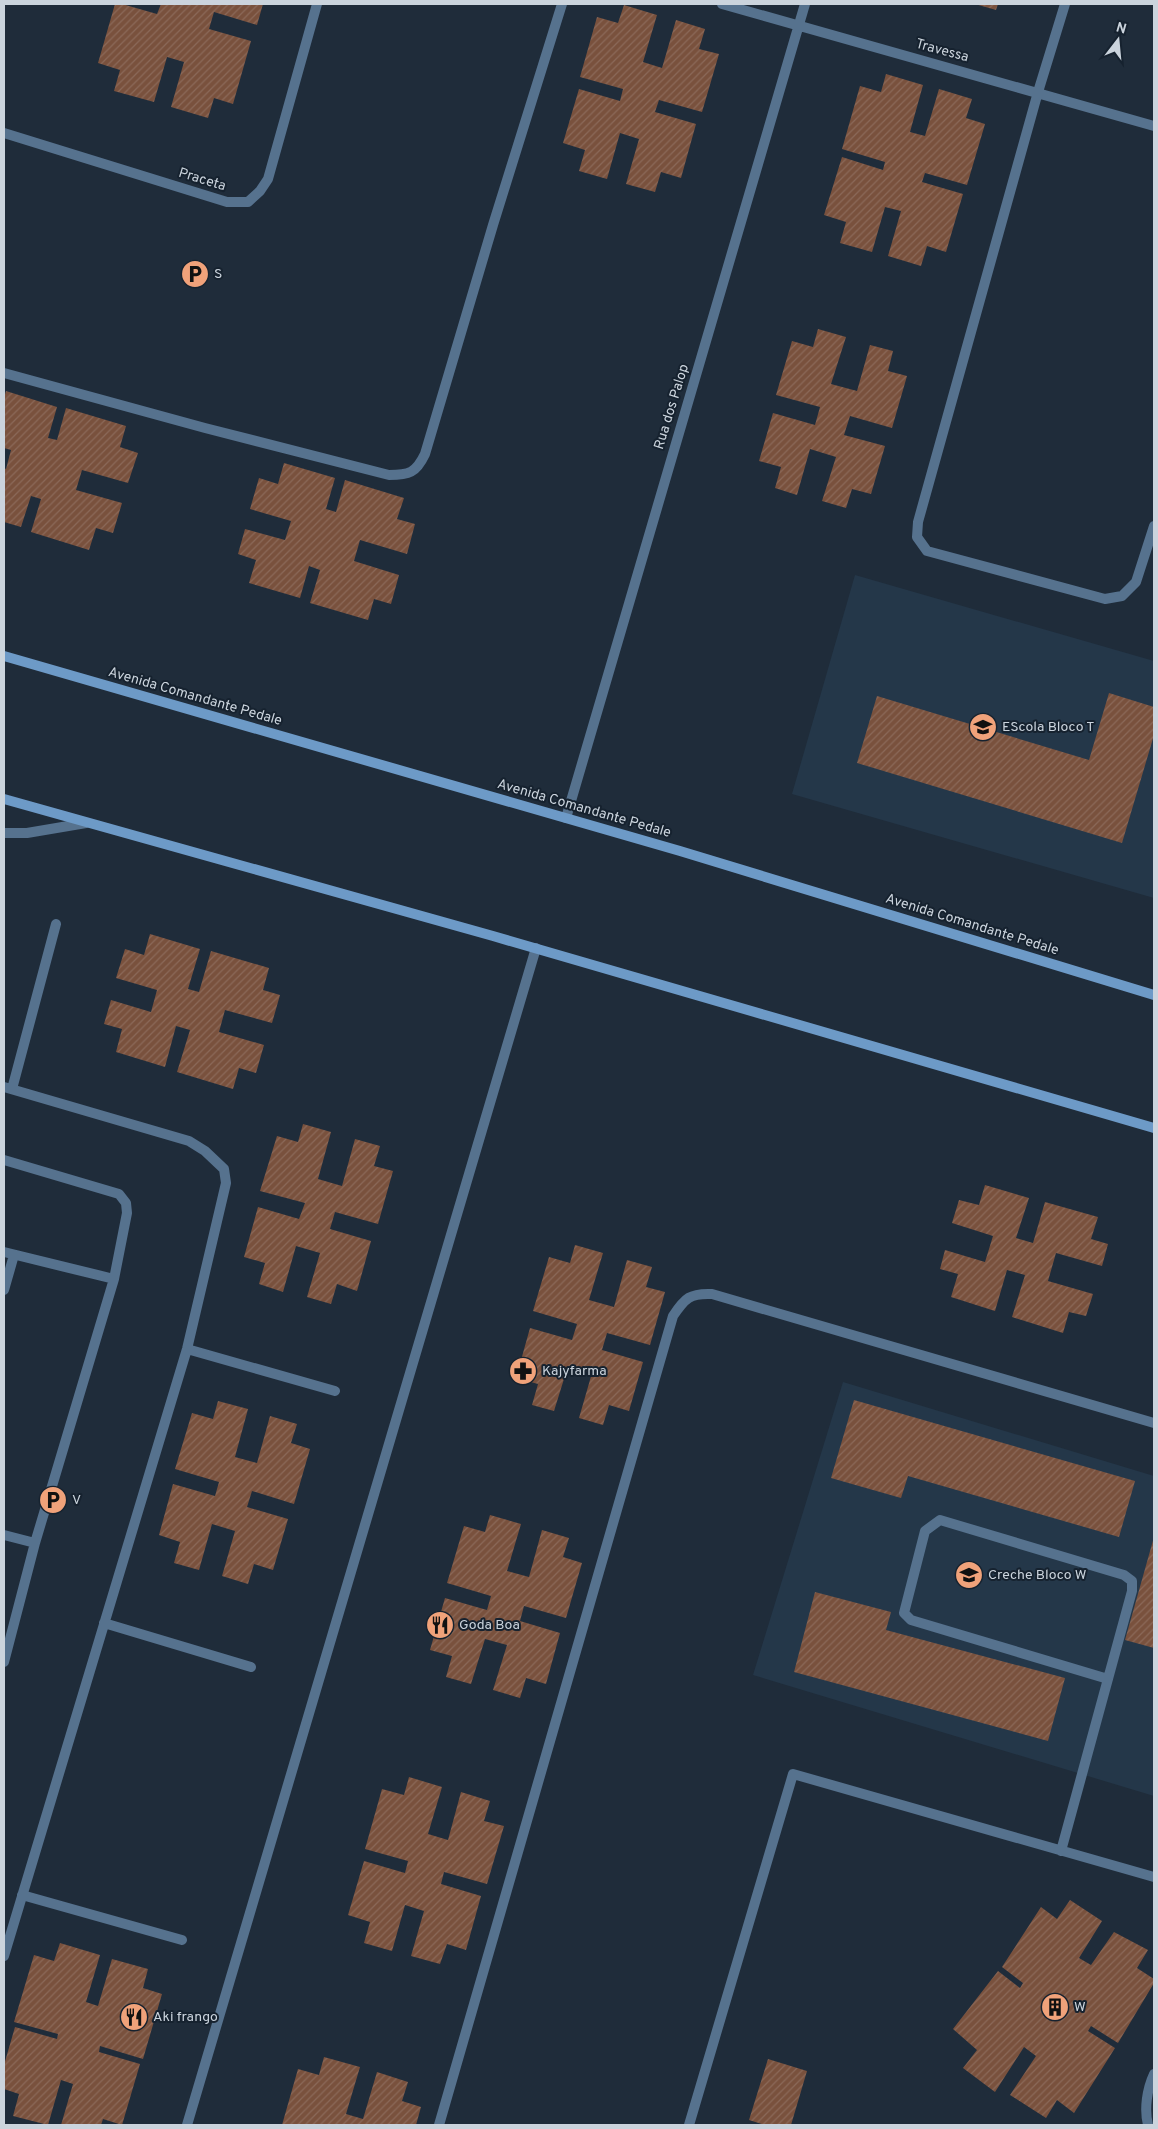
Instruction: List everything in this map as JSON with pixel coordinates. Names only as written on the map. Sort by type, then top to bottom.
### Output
[{"type":"street","name":"Praceta","points":[[4,133],[227,202],[248,202],[260,192],[268,179],[317,4]]},
{"type":"street","points":[[4,372],[205,428],[389,475],[414,472],[425,454],[493,224],[562,4]]},
{"type":"street","name":"Travessa","points":[[722,4],[1154,126]]},
{"type":"street","name":"Rua dos Palop","points":[[566,818],[805,4]]},
{"type":"street","points":[[1065,4],[1038,92],[918,522],[917,537],[927,550],[1105,599],[1122,596],[1136,582],[1154,526]]},
{"type":"street","name":"Avenida Comandante Pedale","points":[[4,656],[566,818],[1154,995]]},
{"type":"street","points":[[4,799],[536,948],[1154,1128]]},
{"type":"street","points":[[4,833],[27,833],[86,823]]},
{"type":"street","points":[[4,1956],[187,1349],[226,1183],[224,1169],[206,1151],[189,1141],[8,1088],[56,924]]},
{"type":"street","points":[[187,2125],[536,948]]},
{"type":"street","points":[[4,1160],[119,1194],[126,1203],[127,1213],[114,1279],[35,1543],[4,1662]]},
{"type":"street","points":[[4,1290],[9,1253],[114,1279]]},
{"type":"street","points":[[439,2125],[673,1316],[689,1297],[699,1294],[712,1294],[1154,1423]]},
{"type":"street","points":[[187,1349],[335,1390]]},
{"type":"street","points":[[1061,1850],[1108,1679],[1132,1591],[1132,1581],[1124,1575],[940,1520],[924,1531],[904,1613],[911,1620],[1108,1679]]},
{"type":"street","points":[[4,1535],[35,1543]]},
{"type":"street","points":[[104,1623],[251,1667]]},
{"type":"street","points":[[689,2125],[793,1774],[1154,1877]]},
{"type":"street","points":[[22,1895],[182,1940]]},
{"type":"street","points":[[1148,2125],[1146,2117],[1147,2096],[1154,2074]]},
{"type":"shaded area","name":"EScola Bloco T","points":[[855,575],[1154,661],[1154,898],[792,794]]},
{"type":"shaded area","name":"Creche Bloco W","points":[[843,1382],[1154,1476],[1154,1796],[753,1675]]},
{"type":"building","points":[[115,4],[122,4],[157,14],[161,4],[263,4],[257,25],[214,12],[209,29],[251,41],[233,104],[214,98],[208,118],[171,107],[184,62],[167,57],[154,102],[114,91],[120,70],[98,63]]},
{"type":"building","points":[[975,4],[998,4],[996,10]]},
{"type":"building","points":[[624,5],[657,15],[643,62],[662,68],[676,20],[705,29],[699,49],[719,54],[702,112],[659,100],[655,112],[696,124],[681,178],[661,172],[655,192],[626,184],[639,139],[620,133],[607,179],[579,171],[585,150],[563,143],[579,89],[620,101],[623,89],[580,77],[597,17],[618,23]]},
{"type":"building","points":[[886,74],[923,85],[910,132],[925,136],[939,89],[972,99],[966,118],[985,124],[967,185],[925,173],[922,182],[963,194],[946,252],[927,246],[921,266],[888,256],[901,211],[885,207],[872,252],[840,243],[846,222],[824,215],[842,157],[883,170],[885,162],[842,149],[860,86],[881,92]]},
{"type":"building","points":[[818,329],[846,337],[831,384],[857,391],[870,345],[893,351],[888,371],[907,376],[892,428],[850,416],[844,435],[885,446],[871,494],[852,489],[846,508],[822,501],[836,457],[810,449],[797,495],[775,488],[781,467],[759,461],[773,413],[815,425],[820,407],[776,395],[792,341],[813,347]]},
{"type":"building","points":[[6,391],[57,407],[48,438],[57,440],[66,408],[126,426],[120,447],[138,453],[128,483],[82,470],[76,490],[122,503],[113,533],[96,528],[89,550],[31,532],[41,499],[31,496],[21,527],[4,522],[4,468],[6,469],[11,450],[4,448],[4,398]]},
{"type":"building","points":[[284,463],[335,478],[326,509],[336,512],[345,480],[404,498],[397,519],[415,524],[407,554],[360,540],[354,561],[399,575],[391,604],[374,599],[368,620],[310,603],[320,570],[309,566],[300,598],[249,583],[256,560],[238,554],[245,529],[285,540],[291,521],[250,509],[259,478],[278,484]]},
{"type":"building","points":[[1109,693],[1154,707],[1154,735],[1122,843],[857,763],[877,696],[1089,760]]},
{"type":"building","points":[[150,934],[200,949],[188,989],[199,992],[211,951],[269,968],[263,990],[280,995],[272,1023],[225,1010],[219,1032],[264,1045],[256,1073],[239,1068],[233,1089],[177,1072],[190,1030],[176,1026],[165,1067],[116,1052],[122,1029],[104,1024],[111,1000],[151,1012],[157,990],[116,978],[125,949],[144,955]]},
{"type":"building","points":[[303,1124],[331,1132],[318,1179],[342,1186],[355,1139],[380,1146],[374,1166],[393,1171],[378,1224],[335,1212],[330,1229],[371,1241],[357,1291],[337,1284],[331,1304],[307,1297],[320,1253],[296,1246],[283,1292],[259,1284],[265,1263],[244,1257],[258,1207],[299,1219],[305,1203],[260,1191],[277,1136],[298,1142]]},
{"type":"building","points":[[985,1185],[1029,1198],[1016,1238],[1033,1243],[1045,1202],[1098,1217],[1091,1239],[1108,1244],[1102,1266],[1056,1253],[1048,1281],[1093,1294],[1086,1316],[1069,1312],[1063,1333],[1012,1317],[1025,1275],[1007,1270],[995,1311],[951,1297],[958,1274],[940,1269],[945,1250],[985,1262],[993,1236],[952,1223],[959,1200],[979,1205]]},
{"type":"building","points":[[575,1245],[603,1253],[589,1300],[614,1307],[627,1260],[652,1267],[646,1287],[665,1292],[650,1345],[607,1333],[602,1350],[643,1362],[629,1411],[609,1405],[603,1425],[579,1418],[592,1373],[568,1366],[554,1411],[532,1405],[538,1384],[516,1378],[530,1328],[572,1340],[577,1324],[533,1311],[549,1257],[570,1263]]},
{"type":"building","points":[[854,1400],[1135,1481],[1119,1537],[908,1476],[901,1498],[831,1478]]},
{"type":"building","points":[[218,1401],[248,1409],[235,1457],[257,1463],[270,1416],[297,1424],[291,1443],[310,1449],[294,1504],[252,1491],[247,1507],[288,1519],[273,1570],[254,1564],[248,1584],[222,1576],[235,1531],[212,1524],[199,1570],[174,1563],[180,1542],[159,1535],[173,1484],[215,1496],[219,1482],[175,1469],[192,1413],[213,1419]]},
{"type":"building","points":[[490,1515],[521,1524],[507,1571],[529,1577],[542,1530],[569,1538],[563,1557],[582,1563],[566,1618],[524,1606],[520,1621],[560,1633],[546,1684],[526,1678],[520,1698],[493,1690],[507,1645],[485,1639],[471,1684],[446,1677],[452,1656],[430,1650],[445,1598],[487,1610],[491,1596],[447,1583],[464,1526],[485,1532]]},
{"type":"building","points":[[1154,1537],[1154,1648],[1125,1640]]},
{"type":"building","points":[[815,1592],[891,1612],[886,1630],[1065,1678],[1048,1741],[794,1672]]},
{"type":"building","points":[[409,1777],[442,1787],[428,1834],[448,1840],[461,1792],[490,1801],[484,1821],[504,1826],[487,1884],[444,1872],[441,1884],[481,1896],[466,1950],[447,1944],[440,1964],[411,1956],[424,1911],[405,1905],[392,1951],[364,1943],[370,1922],[348,1915],[364,1861],[405,1873],[408,1861],[365,1849],[382,1789],[404,1795]]},
{"type":"building","name":"W","points":[[1070,1900],[1102,1921],[1079,1958],[1091,1965],[1114,1932],[1148,1950],[1137,1968],[1154,1979],[1154,1983],[1118,2043],[1091,2026],[1088,2031],[1115,2048],[1074,2113],[1057,2100],[1046,2118],[1010,2095],[1036,2056],[1024,2047],[995,2092],[963,2068],[977,2050],[953,2029],[998,1971],[1020,1988],[1023,1983],[1002,1967],[1041,1907],[1057,1919]]},
{"type":"building","points":[[60,1943],[100,1955],[86,2002],[98,2006],[112,1959],[148,1969],[143,1988],[162,1994],[143,2059],[100,2046],[99,2052],[140,2064],[122,2125],[103,2119],[101,2125],[61,2125],[73,2084],[61,2080],[48,2125],[13,2116],[19,2094],[4,2089],[4,2065],[15,2027],[57,2039],[58,2034],[14,2022],[34,1955],[54,1961]]},
{"type":"building","points":[[324,2057],[360,2067],[346,2114],[363,2119],[377,2072],[408,2082],[402,2101],[421,2107],[416,2125],[282,2125],[298,2069],[319,2075]]},
{"type":"building","points":[[768,2059],[807,2071],[791,2125],[765,2125],[749,2120]]},
{"type":"place","name":"S","points":[[195,274]]},
{"type":"place","name":"EScola Bloco T","points":[[983,727]]},
{"type":"place","name":"Kajyfarma","points":[[523,1371]]},
{"type":"place","name":"V","points":[[53,1500]]},
{"type":"place","name":"Creche Bloco W","points":[[969,1575]]},
{"type":"place","name":"Goda Boa","points":[[440,1625]]},
{"type":"place","name":"W","points":[[1055,2007]]},
{"type":"place","name":"Aki frango","points":[[134,2017]]}]
